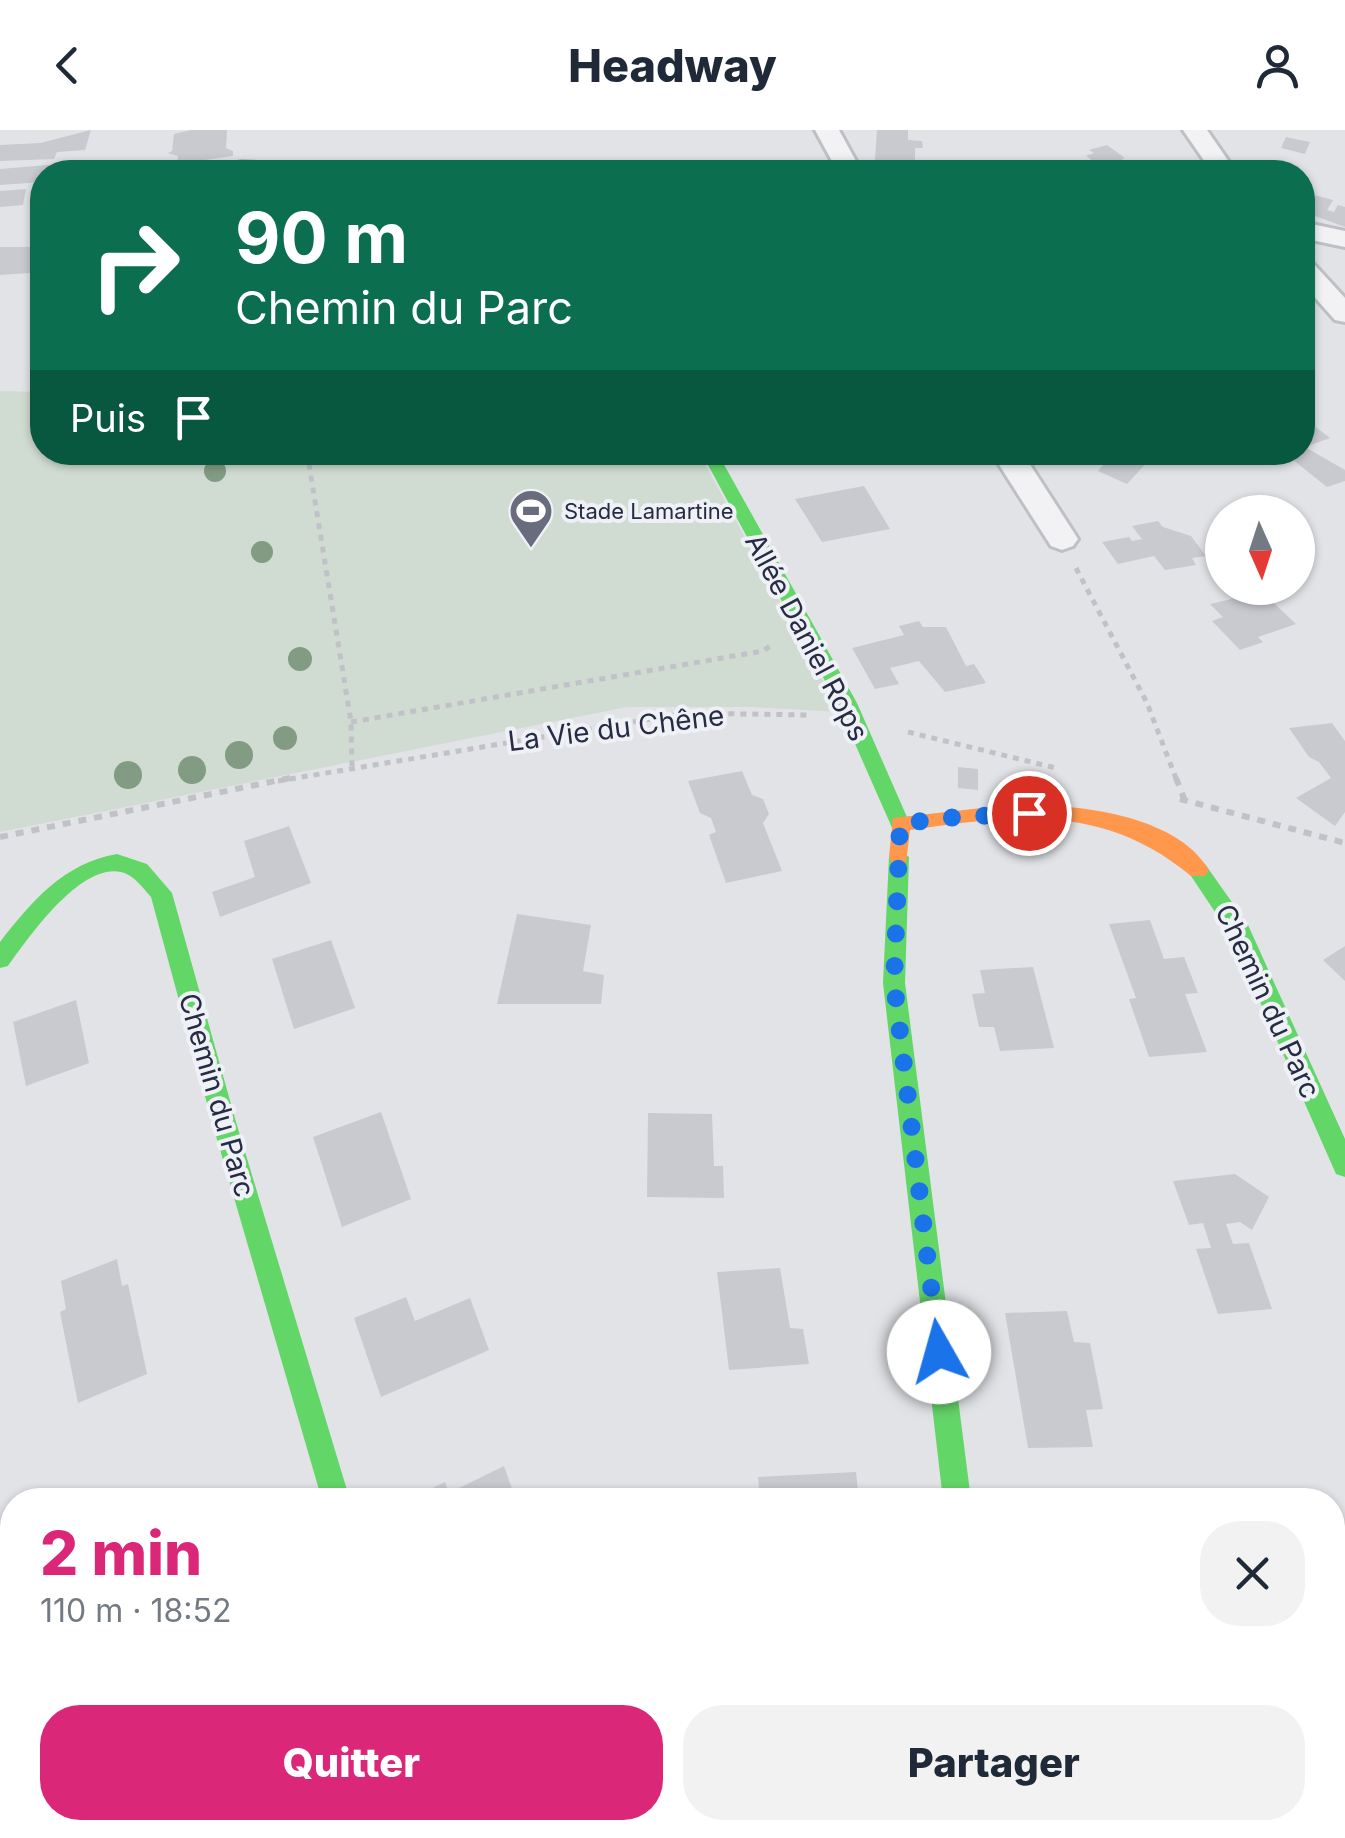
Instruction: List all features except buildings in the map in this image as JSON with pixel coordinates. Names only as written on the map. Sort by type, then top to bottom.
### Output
[{"type":"street","points":[[827,130],[843,160]]},
{"type":"street","points":[[1195,130],[1216,160]]},
{"type":"street","points":[[1315,233],[1345,239]]},
{"type":"street","points":[[1315,281],[1345,314]]},
{"type":"street","name":"Allée Daniel Rops","points":[[716,465],[853,718],[900,824]]},
{"type":"street","points":[[1014,465],[1062,539]]},
{"type":"street","name":"Chemin du Parc","points":[[900,824],[995,813],[1063,813],[1102,820],[1140,833],[1191,862],[1216,892],[1240,932],[1345,1166]]},
{"type":"street","points":[[900,824],[894,983],[956,1488]]},
{"type":"street","name":"Chemin du Parc","points":[[0,959],[49,898],[84,870],[125,865],[142,872],[164,897],[187,994],[332,1488]]},
{"type":"path","points":[[309,465],[350,722],[352,766]]},
{"type":"path","points":[[1062,539],[1147,703],[1185,800],[1191,862]]},
{"type":"path","points":[[350,722],[763,650],[773,644],[772,633]]},
{"type":"path","name":"La Vie du Chêne","points":[[0,837],[352,766],[687,713],[853,718],[1074,773]]},
{"type":"path","points":[[1167,796],[1345,842]]},
{"type":"shaded area","points":[[0,391],[30,392],[30,465],[706,465],[840,712],[627,707],[0,832]]},
{"type":"traffic: fast","points":[[716,465],[847,703],[900,824]]},
{"type":"traffic: fast","points":[[899,857],[894,983],[956,1488]]},
{"type":"traffic: fast","points":[[0,959],[51,897],[95,866],[117,862],[140,870],[161,893],[332,1488]]},
{"type":"traffic: fast","points":[[1198,870],[1240,931],[1345,1166]]},
{"type":"traffic: slow","points":[[899,857],[900,824],[976,814],[1057,812],[1097,817],[1134,828],[1168,845],[1198,870]]},
{"type":"place","name":"Stade Lamartine","points":[[531,549]]},
{"type":"route","points":[[939,1352],[894,983],[900,824],[1029,813]]}]
